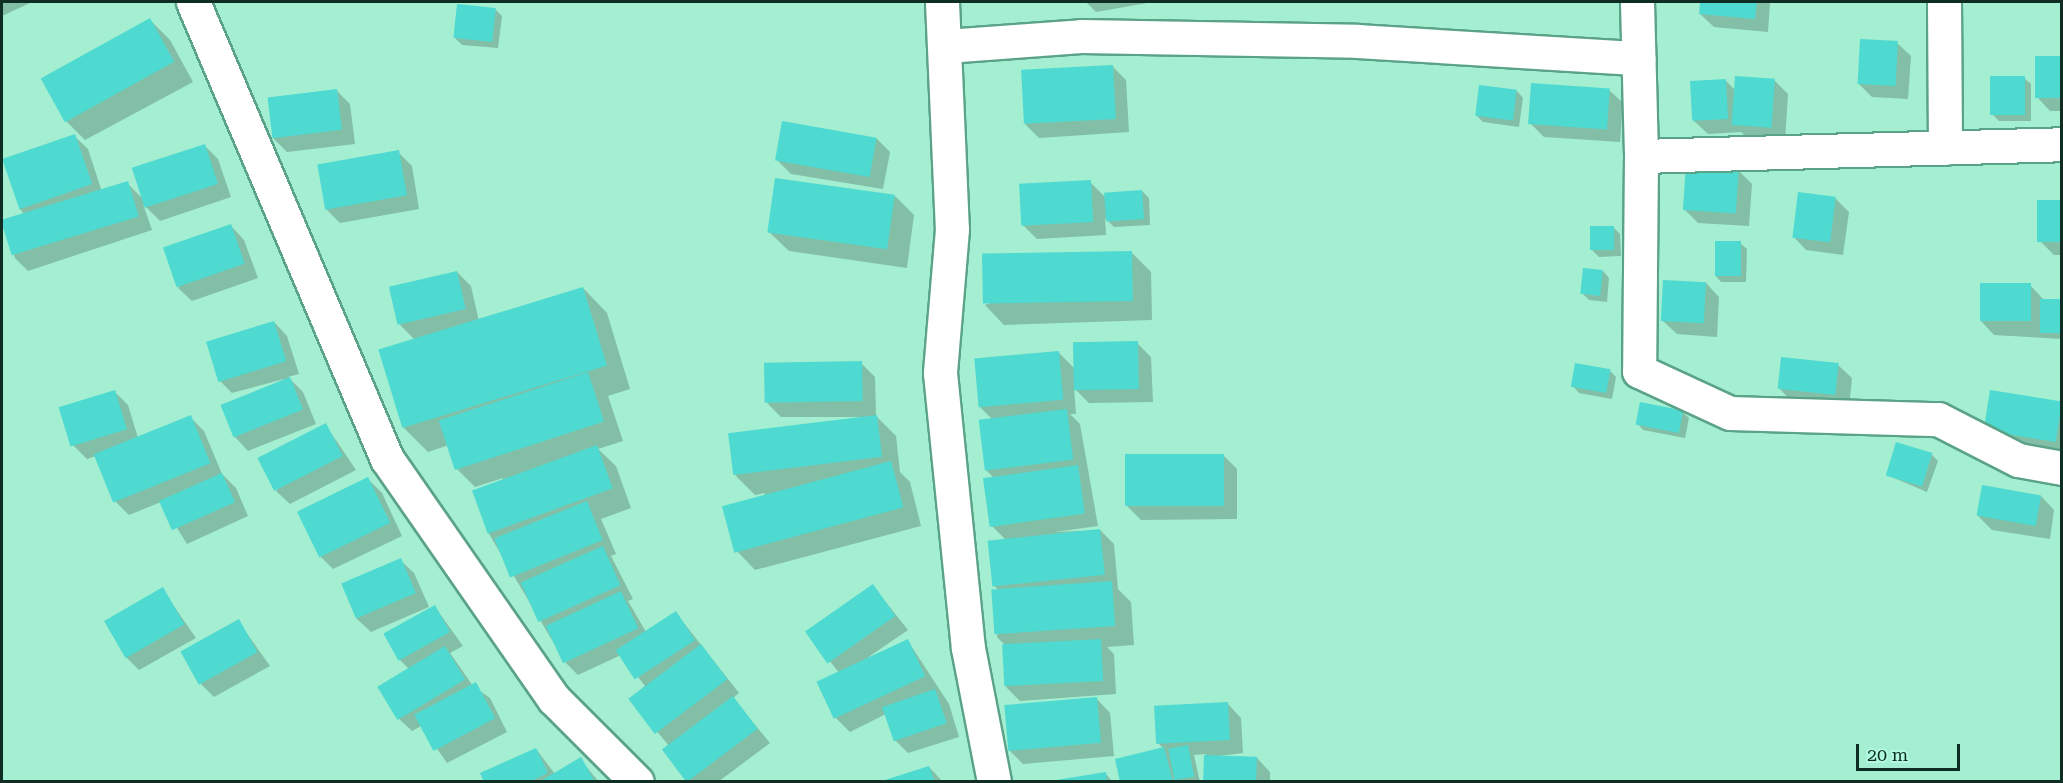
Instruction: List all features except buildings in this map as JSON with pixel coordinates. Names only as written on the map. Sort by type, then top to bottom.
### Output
[{"type":"street","points":[[193,2],[387,459],[554,699],[637,782]]},
{"type":"street","points":[[942,2],[946,46],[952,229],[940,373],[968,648],[994,782]]},
{"type":"street","points":[[1637,2],[1641,156],[1639,371],[1730,413],[1938,420],[2019,460],[2061,468]]},
{"type":"street","points":[[1944,2],[1945,148]]},
{"type":"street","points":[[946,46],[1081,36],[1357,41],[1638,58]]},
{"type":"street","points":[[1641,156],[2061,144]]}]
